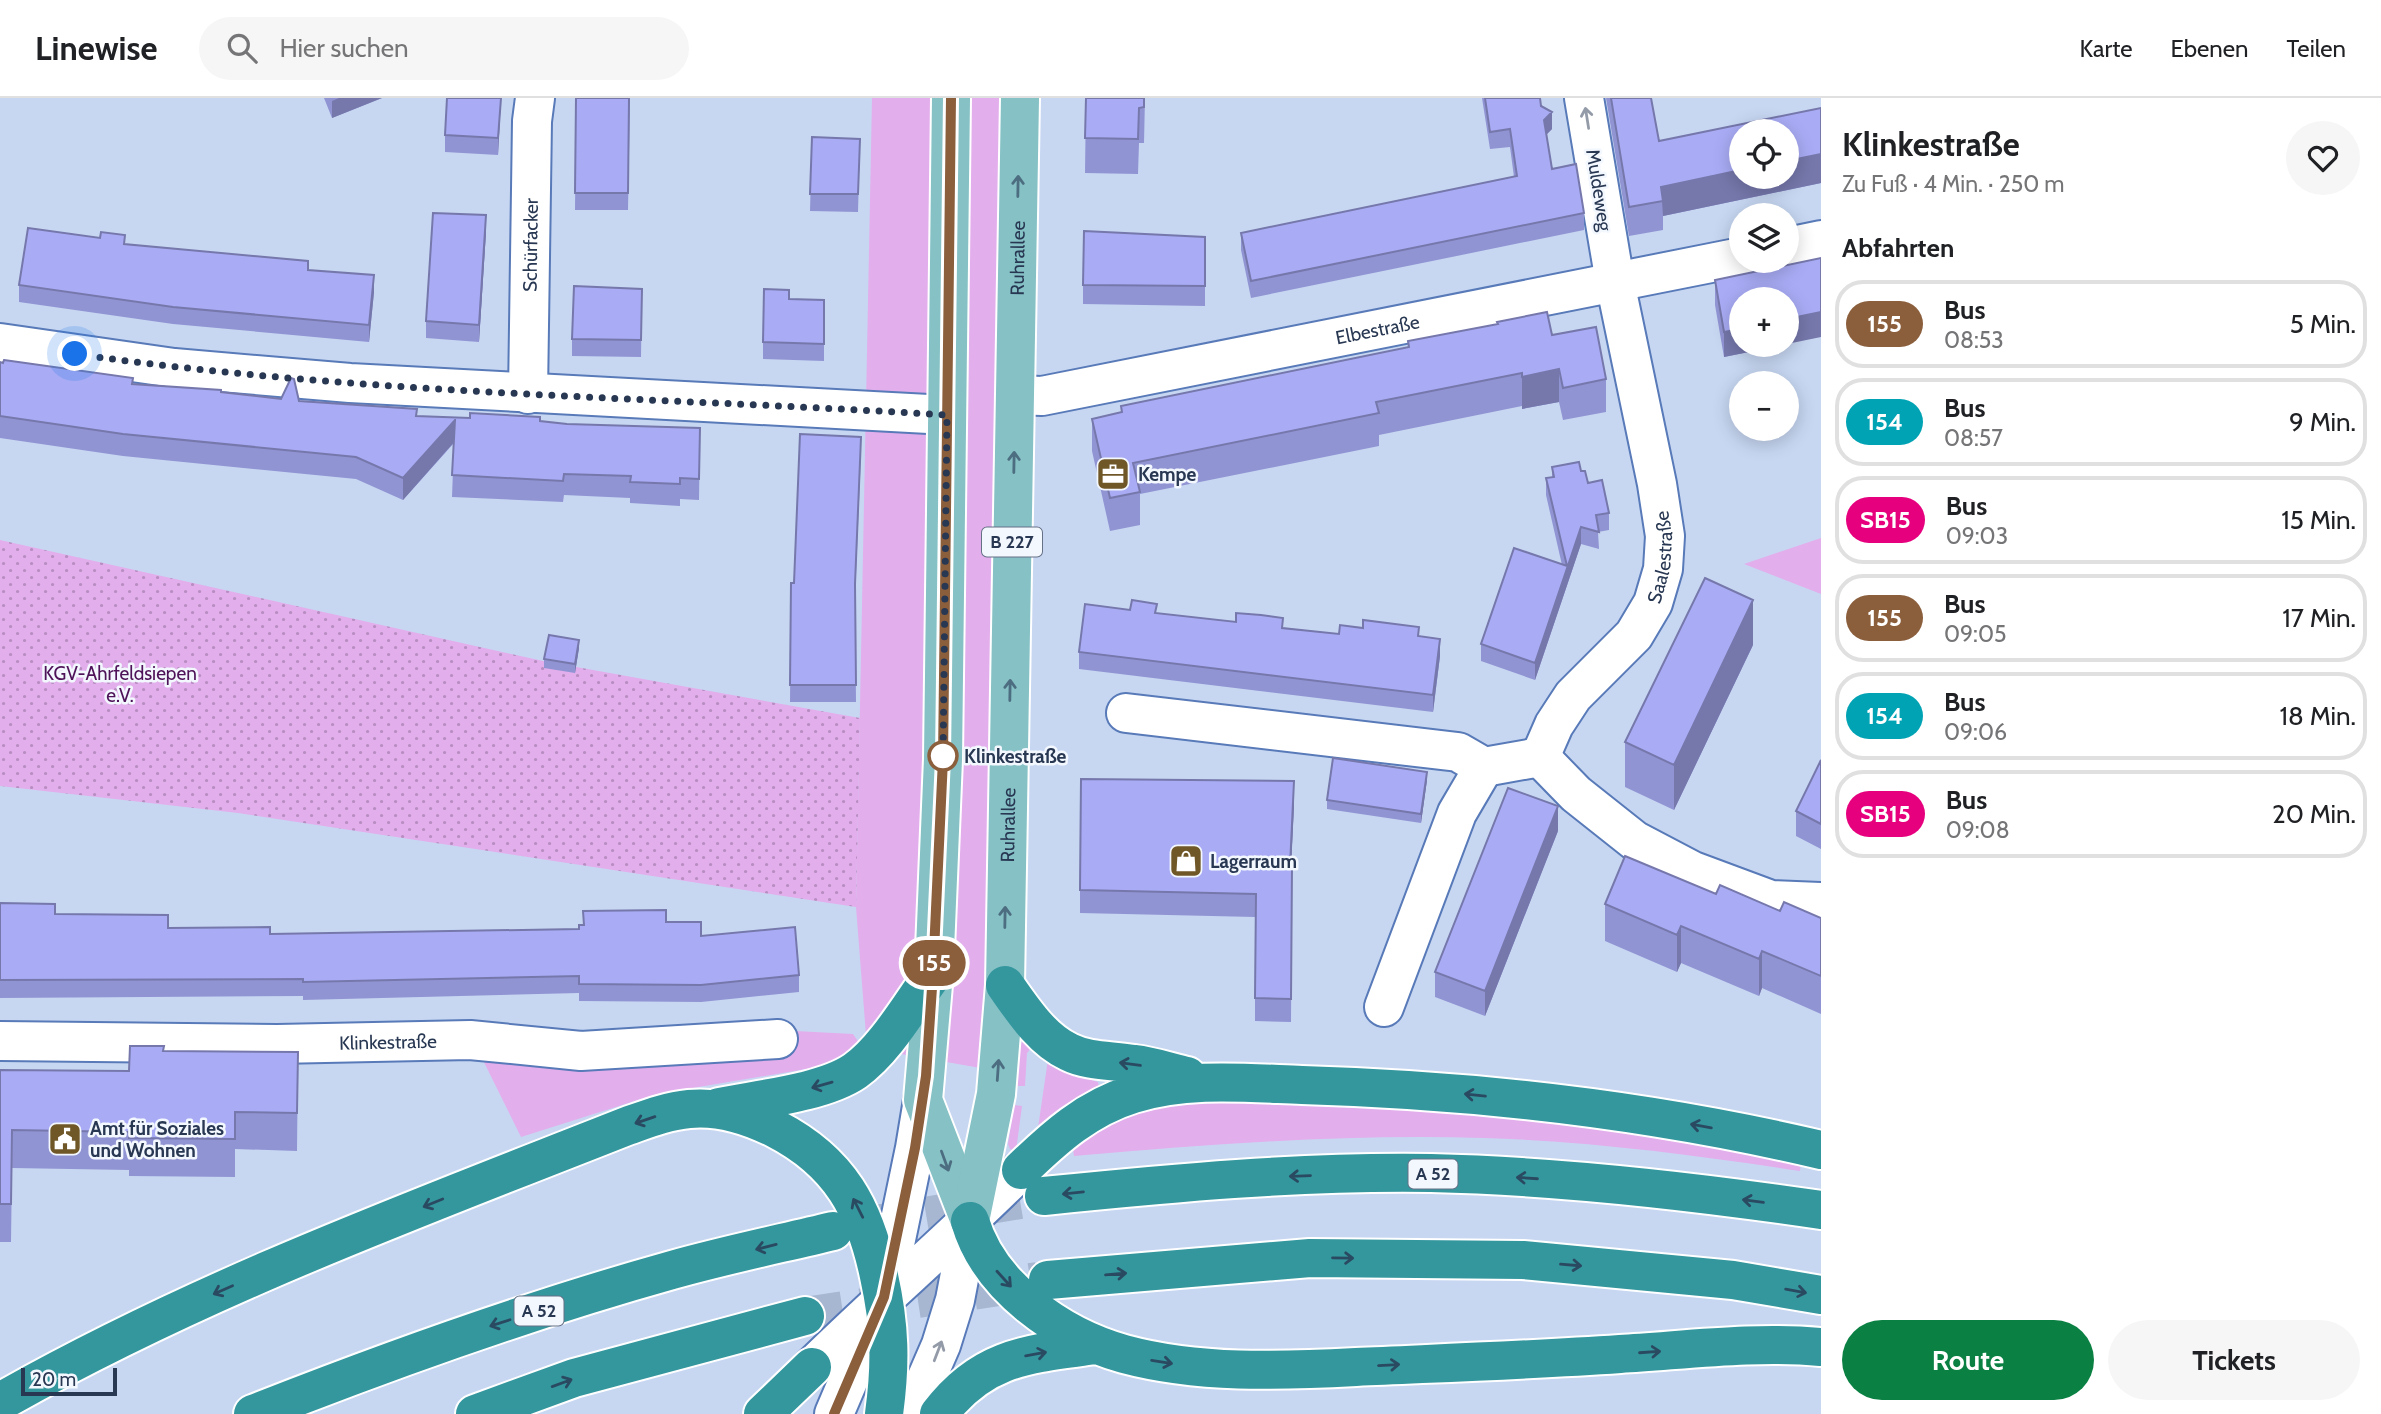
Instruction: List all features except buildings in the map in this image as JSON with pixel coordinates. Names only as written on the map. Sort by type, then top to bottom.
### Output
[{"type":"highway","points":[[0,1402],[87,1354],[315,1250],[640,1122],[676,1111],[712,1109],[822,1086],[855,1071],[878,1049],[933,973]]},
{"type":"highway","points":[[1004,985],[1038,1027],[1069,1053],[1083,1058],[1134,1064],[1220,1083]]},
{"type":"highway","points":[[1032,1183],[1071,1125],[1111,1101],[1170,1086],[1220,1083],[1400,1088],[1523,1100],[1661,1119],[1821,1150]]},
{"type":"highway","points":[[712,1109],[750,1118],[789,1136],[834,1173],[861,1212],[872,1243],[884,1297],[890,1344],[884,1414]]},
{"type":"highway","name":"A 52","points":[[1032,1183],[1431,1173],[1606,1183],[1821,1210]]},
{"type":"highway","points":[[970,1221],[982,1252],[1017,1293],[1051,1321],[1096,1345],[1125,1354],[1177,1364],[1269,1370],[1582,1356],[1785,1343],[1821,1347]]},
{"type":"highway","name":"A 52","points":[[253,1414],[474,1331],[597,1292],[673,1269],[832,1231]]},
{"type":"highway","points":[[1048,1280],[1310,1258],[1523,1260],[1732,1280],[1821,1295]]},
{"type":"highway","points":[[475,1414],[574,1378],[805,1316]]},
{"type":"highway","points":[[939,1414],[965,1385],[1000,1364],[1035,1353],[1096,1345]]},
{"type":"highway","points":[[762,1414],[812,1367]]},
{"type":"main road","points":[[951,98],[943,759],[933,973],[923,1100],[970,1221]]},
{"type":"main road","name":"Ruhrallee","points":[[970,1221],[996,1094],[1004,985],[1020,98]]},
{"type":"street","name":"Schürfacker","points":[[528,394],[531,121],[535,98]]},
{"type":"street","name":"Muldeweg","points":[[1584,98],[1615,282]]},
{"type":"street","points":[[1799,245],[1821,240]]},
{"type":"street","name":"Elbestraße","points":[[1014,395],[1042,396],[1729,259]]},
{"type":"street","name":"Saalestraße","points":[[1540,757],[1554,726],[1573,696],[1634,635],[1653,603],[1663,569],[1665,536],[1657,484],[1615,282]]},
{"type":"street","points":[[0,343],[174,368],[350,383],[947,415]]},
{"type":"street","points":[[1126,713],[1458,752],[1484,767],[1540,757],[1576,794],[1634,840],[1693,872],[1771,900],[1821,902]]},
{"type":"street","points":[[1384,1007],[1457,813],[1484,767]]},
{"type":"street","name":"Klinkestraße","points":[[0,1041],[278,1044],[470,1040],[580,1051],[778,1039]]},
{"type":"street","points":[[834,1413],[884,1297],[923,1100]]},
{"type":"street","points":[[812,1367],[884,1297],[970,1221],[1032,1183]]},
{"type":"street","name":"Ruhrallee","points":[[911,1414],[937,1356],[955,1300],[970,1221]]},
{"type":"green space","points":[[872,98],[1017,98],[986,1069],[867,1048],[856,907]]},
{"type":"green space","points":[[1821,538],[1821,594],[1744,564]]},
{"type":"green space","name":"KGV-Ahrfeldsiepen e.V.","points":[[0,540],[543,661],[860,718],[856,907],[238,813],[0,786]]},
{"type":"green space","points":[[795,1031],[853,1034],[862,1047],[824,1066],[657,1094],[521,1137],[475,1044],[779,1043]]},
{"type":"green space","points":[[1026,1038],[1033,1046],[1027,1053],[1025,1086],[1017,1086],[1020,1044]]},
{"type":"green space","points":[[1048,1059],[1073,1074],[1098,1082],[1099,1087],[1059,1109],[1038,1128]]},
{"type":"green space","points":[[1247,1101],[1418,1108],[1604,1126],[1801,1160],[1800,1171],[1642,1150],[1483,1138],[1380,1137],[1278,1141],[1074,1156],[1072,1142],[1145,1107]]},
{"type":"green space","points":[[1014,1105],[1022,1106],[1016,1151],[1010,1149],[1008,1144]]},
{"type":"tunnel","points":[[870,1225],[1044,1196]]},
{"type":"tunnel","points":[[805,1316],[1038,1281]]},
{"type":"bus line","name":"155","points":[[834,1414],[884,1297],[915,1148],[926,1076],[943,759],[951,98]]},
{"type":"place","name":"Kempe","points":[[1113,474]]},
{"type":"place","name":"Klinkestraße","points":[[943,756]]},
{"type":"place","name":"Lagerraum","points":[[1186,861]]},
{"type":"place","name":"Amt für Soziales und Wohnen","points":[[65,1139]]},
{"type":"route","points":[[75,354],[174,368],[350,383],[947,415],[943,759],[943,756]]}]
